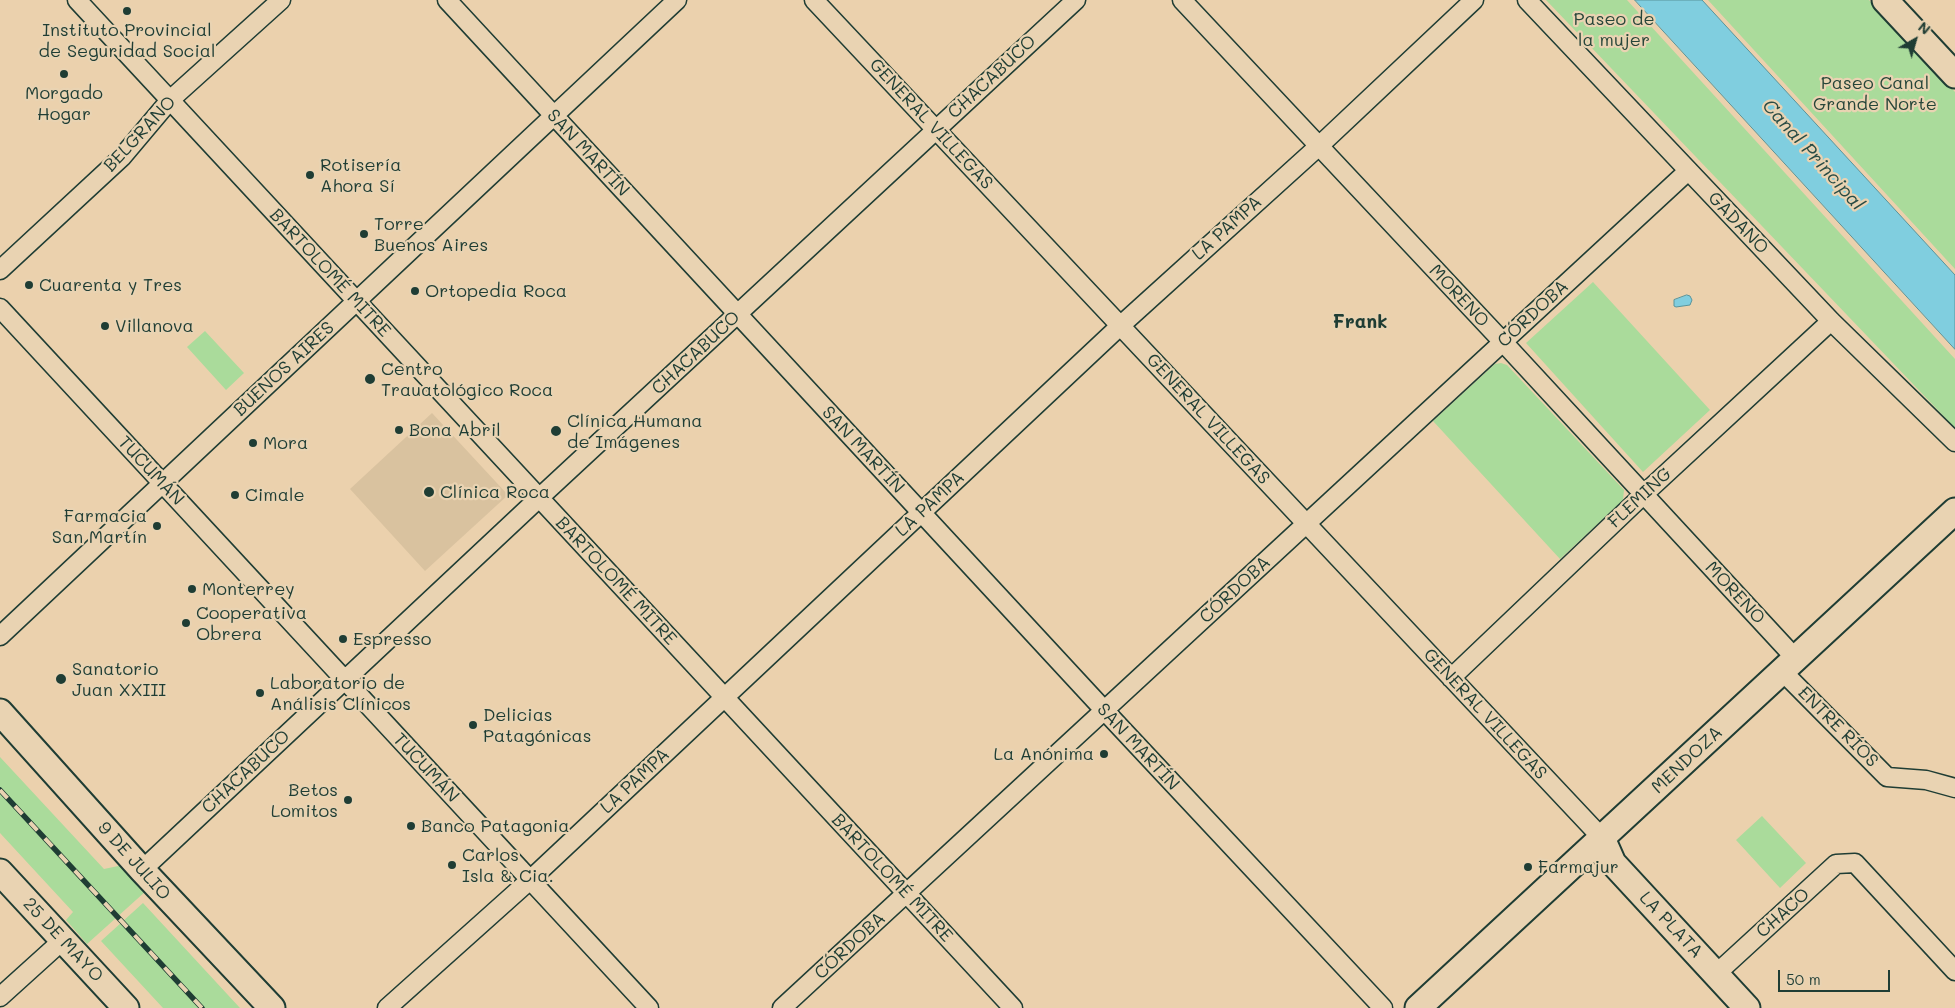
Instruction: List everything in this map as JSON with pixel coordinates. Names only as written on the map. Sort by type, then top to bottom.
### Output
[{"type":"main road","points":[[1885,0],[1955,74]]},
{"type":"main road","name":"MENDOZA","points":[[1418,1008],[1790,666],[1955,511]]},
{"type":"main road","name":"9 DE JULIO","points":[[0,712],[142,870],[272,1008]]},
{"type":"main road","name":"LA PLATA","points":[[1602,838],[1613,863],[1747,1008]]},
{"type":"main road","name":"25 DE MAYO","points":[[0,872],[126,1008]]},
{"type":"street","name":"BARTOLOMÉ MITRE","points":[[77,0],[1013,1008]]},
{"type":"street","name":"BELGRANO","points":[[0,270],[122,157],[170,100],[281,0]]},
{"type":"street","name":"SAN MARTÍN","points":[[447,0],[737,315],[1383,1008]]},
{"type":"street","name":"BUENOS AIRES","points":[[0,636],[677,0]]},
{"type":"street","name":"GENERAL VILLEGAS","points":[[814,0],[1602,838]]},
{"type":"street","name":"CHACABUCO","points":[[142,870],[344,679],[1076,0]]},
{"type":"street","name":"MORENO","points":[[1182,0],[1503,342],[1643,495],[1790,666]]},
{"type":"street","name":"LA PAMPA","points":[[387,1008],[530,880],[1120,326],[1319,146],[1474,0]]},
{"type":"street","name":"GADANO","points":[[1527,0],[1831,321],[1955,442]]},
{"type":"street","name":"CÓRDOBA","points":[[782,1008],[1688,171]]},
{"type":"street","name":"TUCUMÁN","points":[[0,308],[649,1008]]},
{"type":"street","name":"FLEMING","points":[[1452,678],[1643,495],[1831,321]]},
{"type":"street","name":"ENTRE RÍOS","points":[[1790,666],[1887,777],[1926,780],[1955,788]]},
{"type":"street","name":"CHACO","points":[[1716,974],[1836,864],[1855,862],[1955,971]]},
{"type":"street","points":[[0,998],[63,940]]},
{"type":"shaded area","name":"Clínica Roca","points":[[432,413],[508,495],[425,571],[350,489]]},
{"type":"green space","name":"Paseo de la mujer","points":[[1546,0],[1627,0],[1955,359],[1955,428]]},
{"type":"green space","name":"Paseo Canal Grande Norte","points":[[1708,0],[1869,0],[1955,92],[1955,269]]},
{"type":"green space","points":[[1593,282],[1710,410],[1643,472],[1526,343]]},
{"type":"green space","points":[[205,331],[244,373],[226,390],[187,347]]},
{"type":"green space","points":[[1495,364],[1507,365],[1624,490],[1623,500],[1560,559],[1433,421]]},
{"type":"green space","points":[[0,757],[104,869],[123,865],[146,891],[87,944],[66,920],[73,912],[0,833]]},
{"type":"green space","points":[[1762,816],[1806,863],[1780,888],[1736,840]]},
{"type":"green space","points":[[143,903],[240,1008],[163,1008],[101,941]]},
{"type":"water","name":"Canal Principal","points":[[1635,0],[1702,0],[1955,275],[1955,349]]},
{"type":"water","points":[[1687,295],[1692,300],[1690,305],[1674,306],[1674,300]]},
{"type":"railway","points":[[0,790],[202,1008]]},
{"type":"place","name":"Instituto Provincial de Seguridad Social","points":[[127,11]]},
{"type":"place","name":"Morgado Hogar","points":[[64,74]]},
{"type":"place","name":"Rotisería Ahora Sí","points":[[310,175]]},
{"type":"place","name":"Torre Buenos Aires","points":[[364,234]]},
{"type":"place","name":"Cuarenta y Tres","points":[[29,285]]},
{"type":"place","name":"Ortopedia Roca","points":[[415,291]]},
{"type":"place","name":"Villanova","points":[[105,326]]},
{"type":"place","name":"Centro Trauatológico Roca","points":[[370,379]]},
{"type":"place","name":"Bona Abril","points":[[399,430]]},
{"type":"place","name":"Clínica Humana de Imágenes","points":[[556,431]]},
{"type":"place","name":"Mora","points":[[253,443]]},
{"type":"place","name":"Clínica Roca","points":[[429,492]]},
{"type":"place","name":"Cimale","points":[[235,495]]},
{"type":"place","name":"Farmacia San Martín","points":[[157,526]]},
{"type":"place","name":"Monterrey","points":[[192,589]]},
{"type":"place","name":"Cooperativa Obrera","points":[[186,623]]},
{"type":"place","name":"Espresso","points":[[343,639]]},
{"type":"place","name":"Sanatorio Juan XXIII","points":[[61,679]]},
{"type":"place","name":"Laboratorio de Análisis Clínicos","points":[[260,693]]},
{"type":"place","name":"Delicias Patagónicas","points":[[473,725]]},
{"type":"place","name":"La Anónima","points":[[1104,754]]},
{"type":"place","name":"Betos Lomitos","points":[[348,800]]},
{"type":"place","name":"Banco Patagonia","points":[[411,826]]},
{"type":"place","name":"Carlos Isla & Cia.","points":[[452,865]]},
{"type":"place","name":"Farmajur","points":[[1528,867]]},
{"type":"district","name":"Frank","points":[[1360,322]]}]
